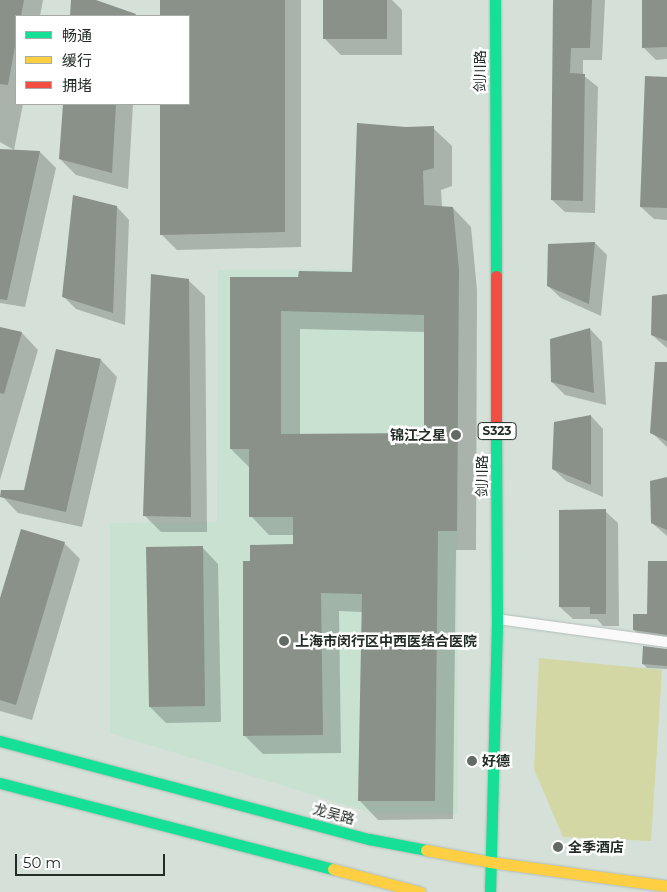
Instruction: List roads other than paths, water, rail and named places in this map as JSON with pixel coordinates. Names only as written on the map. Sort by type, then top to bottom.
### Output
[{"type":"main road","name":"剑川路","points":[[490,892],[497,619],[495,0]]},
{"type":"main road","name":"龙吴路","points":[[0,741],[369,838],[490,862],[667,886]]},
{"type":"main road","points":[[0,783],[420,892]]},
{"type":"lane","points":[[497,619],[667,642]]},
{"type":"place","name":"锦江之星","points":[[456,435]]},
{"type":"place","name":"上海市闵行区中西医结合医院","points":[[284,641]]},
{"type":"place","name":"好德","points":[[472,761]]},
{"type":"place","name":"全季酒店","points":[[558,847]]}]
